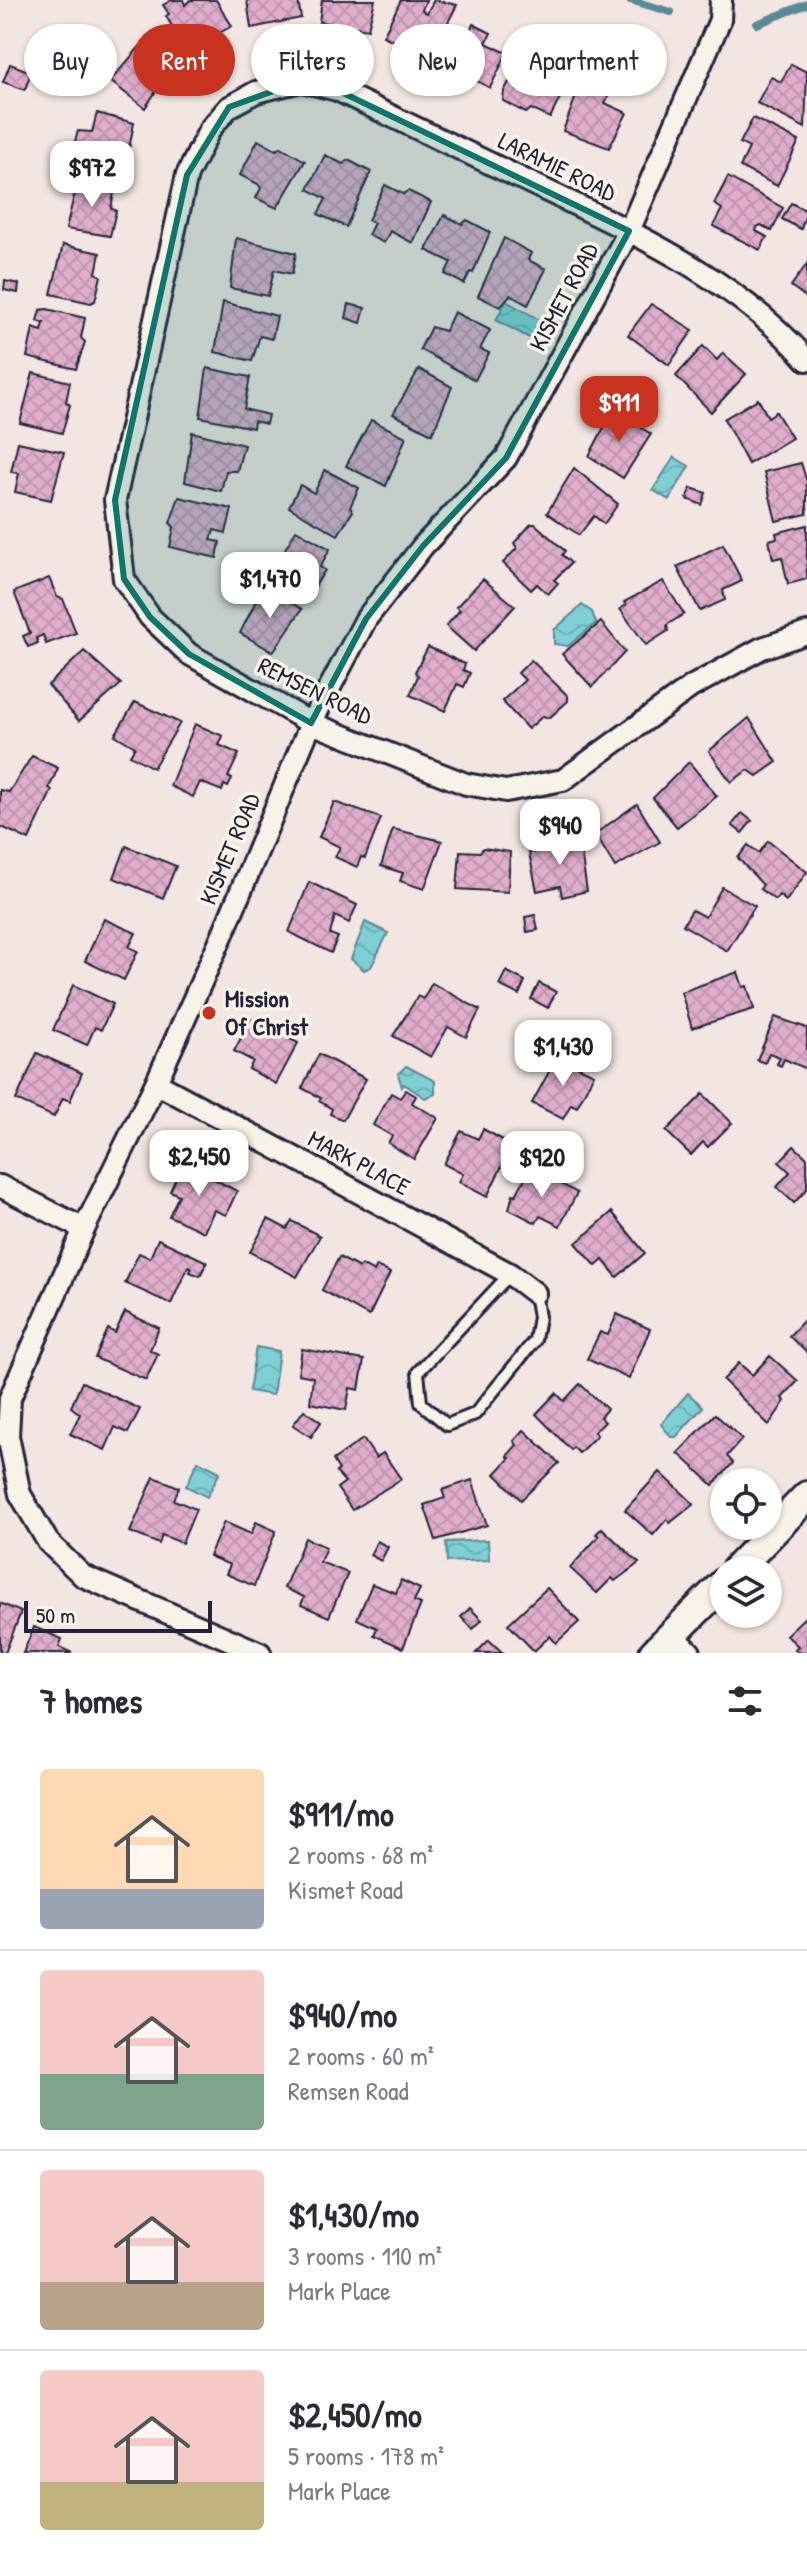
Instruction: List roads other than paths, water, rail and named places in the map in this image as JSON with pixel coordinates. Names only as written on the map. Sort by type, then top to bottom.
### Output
[{"type":"main road","points":[[749,1556],[807,1496]]},
{"type":"main road","points":[[671,1648],[710,1600]]},
{"type":"street","name":"KISMET ROAD","points":[[260,1653],[83,1576],[48,1542],[20,1494],[4,1436],[10,1398],[84,1229],[156,1083],[311,723],[366,619],[423,546],[506,458],[629,231],[720,20],[721,0]]},
{"type":"street","name":"REMSEN ROAD","points":[[251,95],[229,107],[210,129],[187,175],[115,500],[124,579],[150,617],[189,654],[311,723],[466,784],[506,791],[563,780],[691,687],[762,648],[807,633]]},
{"type":"street","name":"LARAMIE ROAD","points":[[349,96],[629,231],[740,296],[780,329],[807,360]]},
{"type":"street","name":"MARK PLACE","points":[[156,1083],[510,1274],[535,1293]]},
{"type":"street","points":[[0,1186],[84,1229]]},
{"type":"lane","points":[[510,1274],[418,1372],[421,1403],[447,1425],[475,1414],[535,1340],[539,1317],[535,1293]]},
{"type":"water","points":[[506,301],[542,321],[531,339],[496,320]]},
{"type":"water","points":[[674,457],[689,466],[669,500],[653,490]]},
{"type":"water","points":[[582,605],[592,612],[596,623],[568,646],[554,644],[554,630]]},
{"type":"water","points":[[365,922],[388,933],[371,967],[364,970],[351,959]]},
{"type":"water","points":[[406,1066],[435,1081],[435,1094],[425,1098],[404,1084],[402,1087],[398,1074]]},
{"type":"water","points":[[256,1347],[279,1351],[273,1395],[249,1391]]},
{"type":"water","points":[[688,1393],[703,1407],[676,1437],[671,1437],[661,1424]]},
{"type":"water","points":[[198,1461],[220,1472],[207,1497],[186,1486]]},
{"type":"water","points":[[488,1540],[489,1560],[447,1562],[446,1542]]},
{"type":"waterway","points":[[630,0],[671,12]]},
{"type":"waterway","points":[[757,24],[807,4]]},
{"type":"place","name":"Mission Of Christ","points":[[209,1013]]}]
